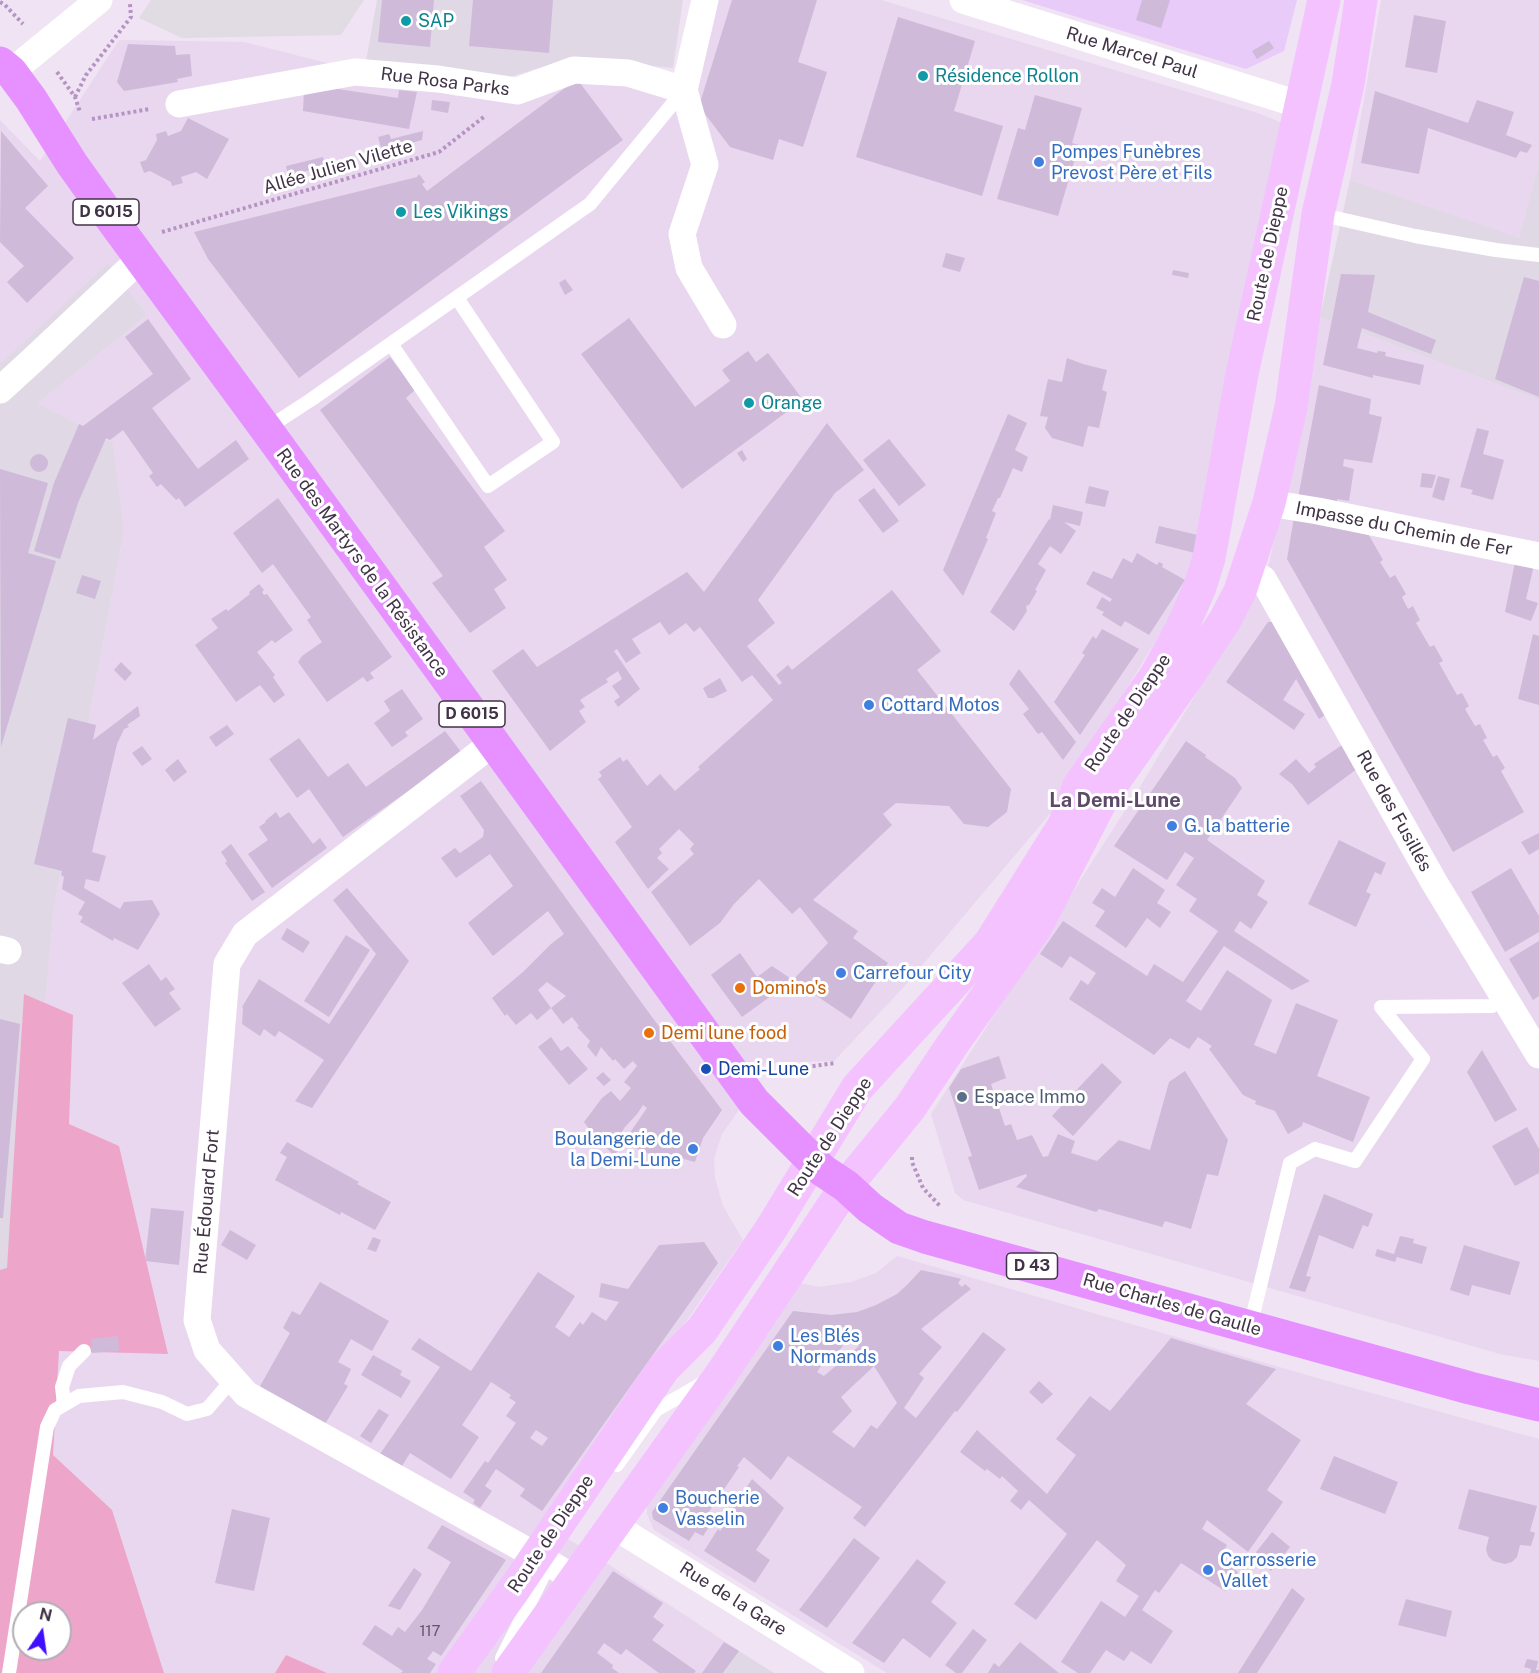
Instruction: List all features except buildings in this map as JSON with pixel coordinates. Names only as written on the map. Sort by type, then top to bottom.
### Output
[{"type":"main road","name":"Route de Dieppe","points":[[466,1668],[513,1591],[614,1526],[722,1373],[827,1173],[858,1088],[990,943],[1064,825],[1079,786],[1155,677],[1182,628],[1200,587],[1209,558],[1242,374],[1324,0]]},
{"type":"main road","name":"Route de Dieppe","points":[[508,1673],[554,1563],[664,1368],[702,1330],[771,1229],[827,1173],[909,1109],[951,1045],[1036,927],[1103,797],[1190,673],[1225,620],[1240,591],[1269,503],[1291,407],[1318,214],[1348,84],[1361,0]]},
{"type":"main road","name":"Rue des Martyrs de la Résistance","points":[[5,67],[31,99],[72,164],[754,1102],[827,1173]]},
{"type":"main road","name":"Rue Charles de Gaulle","points":[[827,1173],[899,1228],[925,1237],[1470,1388],[1539,1405]]},
{"type":"street","points":[[5,67],[99,0]]},
{"type":"street","points":[[705,0],[684,90],[705,165],[682,234],[689,268],[723,325]]},
{"type":"street","name":"Rue Marcel Paul","points":[[963,0],[1301,105]]},
{"type":"street","name":"Rue Rosa Parks","points":[[179,104],[355,72],[438,79],[517,91],[574,70],[628,73],[684,90]]},
{"type":"street","points":[[0,390],[141,258]]},
{"type":"street","name":"Impasse du Chemin de Fer","points":[[1269,503],[1330,513],[1539,556]]},
{"type":"street","name":"Rue des Fusillés","points":[[1246,572],[1263,579],[1434,882],[1539,1055]]},
{"type":"street","name":"Rue Édouard Fort","points":[[493,744],[245,934],[227,964],[197,1320],[207,1350],[246,1394],[554,1563]]},
{"type":"street","name":"Rue de la Gare","points":[[614,1526],[851,1673]]},
{"type":"lane","points":[[266,429],[590,204],[684,90]]},
{"type":"lane","points":[[1318,214],[1415,236],[1539,255]]},
{"type":"lane","points":[[391,344],[488,486],[554,442],[457,298]]},
{"type":"lane","points":[[1250,1327],[1290,1163],[1315,1149],[1355,1161],[1422,1059],[1381,1007],[1492,1006],[1502,995]]},
{"type":"lane","points":[[64,1404],[62,1388],[69,1366],[84,1351]]},
{"type":"lane","points":[[610,1475],[656,1410],[722,1373]]},
{"type":"lane","points":[[9,1673],[47,1427],[56,1410],[79,1396],[123,1392],[162,1402],[187,1414],[207,1409],[233,1379]]},
{"type":"lane","points":[[494,1673],[554,1563]]},
{"type":"path","points":[[75,97],[86,75],[131,17],[129,0]]},
{"type":"path","points":[[0,2],[20,19]]},
{"type":"path","points":[[61,77],[75,97],[83,121]]},
{"type":"path","name":"Allée Julien Vilette","points":[[160,233],[439,152],[517,91]]},
{"type":"path","points":[[94,119],[179,104]]},
{"type":"path","points":[[778,1071],[838,1064]]},
{"type":"shaded area","points":[[151,0],[364,0],[341,35],[182,38],[139,18]]},
{"type":"shaded area","points":[[377,0],[683,0],[673,68],[571,58],[500,80],[366,61]]},
{"type":"shaded area","points":[[718,0],[881,0],[1258,113],[1282,123],[1199,569],[1054,809],[902,989],[834,1061],[765,1063],[741,1107],[722,1134],[714,1159],[715,1178],[723,1206],[743,1240],[544,1524],[739,1651],[724,1673],[93,1673],[58,1541],[18,1297],[54,907],[124,531],[113,443],[38,403],[147,315],[108,264],[0,364],[0,120],[40,161],[119,40],[244,42],[457,96],[575,74],[691,85]]},
{"type":"shaded area","points":[[1022,0],[1297,0],[1284,51],[1246,69]]},
{"type":"shaded area","points":[[1381,0],[1539,0],[1539,163],[1519,239],[1350,180]]},
{"type":"shaded area","points":[[1539,163],[1539,400],[1320,317],[1350,180],[1519,238]]},
{"type":"shaded area","points":[[108,263],[147,315],[38,403],[113,443],[124,531],[54,907],[18,1297],[0,1296],[0,364]]},
{"type":"shaded area","points":[[1320,317],[1539,400],[1539,1361],[1500,1354],[963,1200],[955,1193],[931,1114],[1138,790],[1252,601],[1269,564]]},
{"type":"shaded area","points":[[24,994],[73,1015],[69,1124],[119,1146],[168,1354],[59,1351],[53,1455],[112,1510],[164,1673],[0,1673],[0,1270],[7,1268]]},
{"type":"shaded area","points":[[897,1256],[1317,1378],[1539,1439],[1539,1673],[887,1673],[654,1530],[647,1514],[647,1505],[800,1283],[819,1287],[851,1282],[876,1273]]},
{"type":"shaded area","points":[[739,1651],[774,1673],[724,1673]]},
{"type":"shaded area","points":[[286,1655],[327,1673],[275,1673]]},
{"type":"place","name":"SAP","points":[[406,21]]},
{"type":"place","name":"Résidence Rollon","points":[[923,76]]},
{"type":"place","name":"Pompes Funèbres Prevost Père et Fils","points":[[1039,162]]},
{"type":"place","name":"Les Vikings","points":[[401,212]]},
{"type":"place","name":"Orange","points":[[749,403]]},
{"type":"place","name":"Cottard Motos","points":[[869,705]]},
{"type":"place","name":"G. la batterie","points":[[1172,826]]},
{"type":"place","name":"Carrefour City","points":[[841,973]]},
{"type":"place","name":"Domino's","points":[[740,988]]},
{"type":"place","name":"Demi lune food","points":[[649,1033]]},
{"type":"place","name":"Demi-Lune","points":[[706,1069]]},
{"type":"place","name":"Espace Immo","points":[[962,1097]]},
{"type":"place","name":"Boulangerie de la Demi-Lune","points":[[693,1149]]},
{"type":"place","name":"Les Blés Normands","points":[[778,1346]]},
{"type":"place","name":"Boucherie Vasselin","points":[[663,1508]]},
{"type":"place","name":"Carrosserie Vallet","points":[[1208,1570]]},
{"type":"district","name":"La Demi-Lune","points":[[1115,801]]}]
